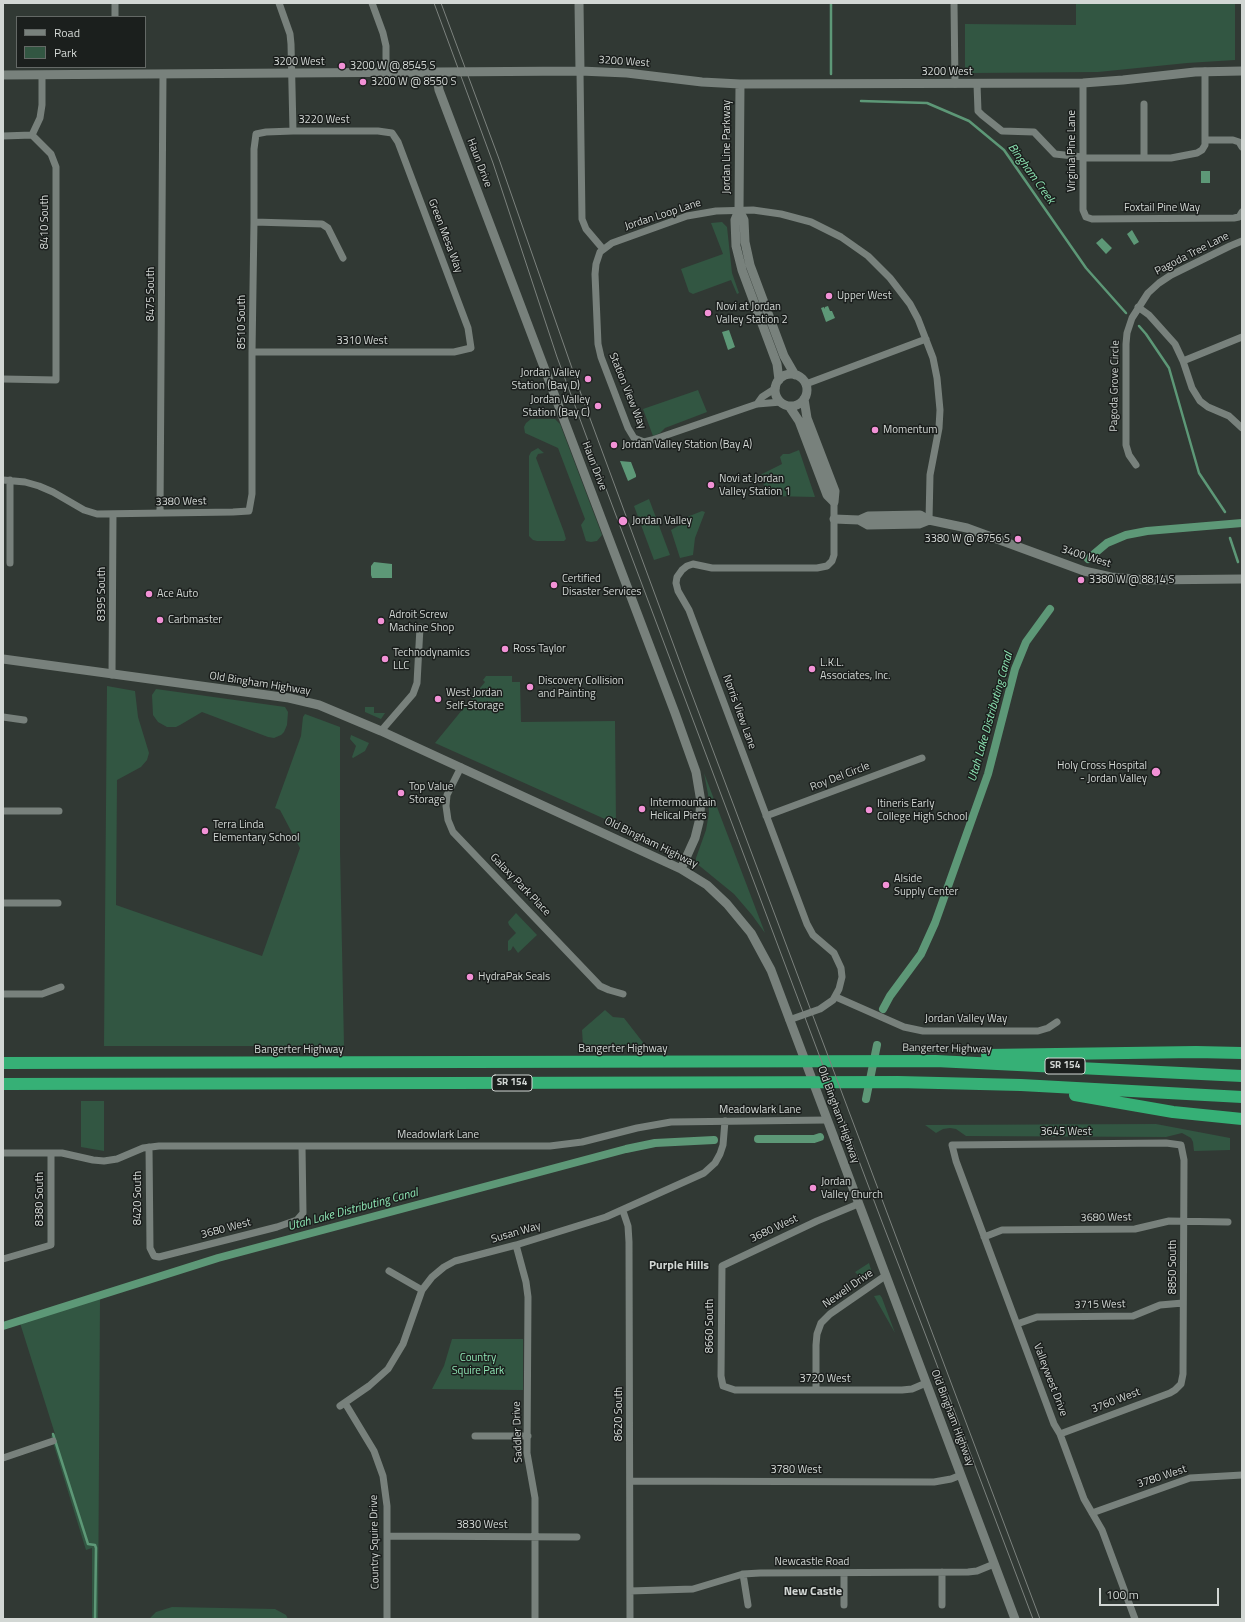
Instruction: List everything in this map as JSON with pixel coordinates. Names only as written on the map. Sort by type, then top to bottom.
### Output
[{"type":"highway","points":[[957,1062],[976,1055],[1196,1052],[1242,1053]]},
{"type":"highway","name":"Bangerter Highway","points":[[3,1064],[936,1061],[1242,1076]]},
{"type":"highway","name":"SR 154","points":[[3,1084],[898,1082],[1021,1085],[1242,1097]]},
{"type":"highway","points":[[1021,1085],[1173,1112],[1242,1119]]},
{"type":"street","points":[[115,3],[115,16]]},
{"type":"street","points":[[279,3],[290,34],[293,131]]},
{"type":"street","points":[[372,3],[386,46],[386,73]]},
{"type":"street","points":[[579,3],[582,219],[586,229],[603,249]]},
{"type":"street","points":[[954,3],[955,84]]},
{"type":"street","name":"3200 West","points":[[3,75],[42,75],[115,71],[163,74],[580,71],[627,73],[702,82],[740,84],[976,84],[1083,83],[1204,72],[1242,71]]},
{"type":"street","points":[[976,84],[978,111],[982,115],[1002,131],[1034,132],[1055,154],[1083,157],[1175,157],[1197,153],[1204,148],[1204,72]]},
{"type":"street","name":"Haun Drive","points":[[436,73],[439,90],[696,772],[701,802],[699,822],[695,838],[681,869]]},
{"type":"street","name":"8475 South","points":[[160,513],[163,74]]},
{"type":"street","points":[[3,136],[32,135],[40,118],[42,105],[42,75]]},
{"type":"street","name":"Virginia Pine Lane","points":[[1083,83],[1083,210],[1086,217]]},
{"type":"street","name":"Jordan Line Parkway","points":[[740,84],[739,210],[735,220],[738,255],[776,360],[778,384]]},
{"type":"street","points":[[1144,104],[1144,158]]},
{"type":"street","name":"3220 West","points":[[256,134],[293,131],[378,131],[392,133]]},
{"type":"street","name":"Green Mesa Way","points":[[392,133],[398,142],[468,328],[471,348]]},
{"type":"street","name":"8510 South","points":[[249,510],[252,494],[254,149],[256,134]]},
{"type":"street","name":"8410 South","points":[[3,379],[56,380],[56,167],[51,154],[32,135]]},
{"type":"street","points":[[1205,140],[1233,140],[1241,145]]},
{"type":"street","name":"Jordan Line Parkway","points":[[739,210],[744,220],[745,242],[750,265],[784,356],[796,375]]},
{"type":"street","name":"Jordan Loop Lane","points":[[603,249],[612,243],[687,216],[711,211],[739,210],[767,211],[796,218],[827,230],[855,246],[878,266],[901,290],[918,319],[933,358],[937,378],[940,410],[939,428],[930,475],[929,520]]},
{"type":"street","name":"Foxtail Pine Way","points":[[1086,217],[1092,219],[1234,218],[1240,215]]},
{"type":"street","points":[[254,222],[322,224],[328,228],[343,258]]},
{"type":"street","name":"Pagoda Tree Lane","points":[[1138,307],[1153,288],[1171,275],[1242,241]]},
{"type":"street","name":"Station View Way","points":[[603,249],[598,255],[595,268],[598,344],[601,357],[632,436],[641,441],[652,440],[757,404],[785,404]]},
{"type":"street","points":[[1138,307],[1149,315],[1170,337],[1179,351],[1192,388],[1200,401],[1208,407],[1229,416],[1242,428]]},
{"type":"street","name":"Pagoda Grove Circle","points":[[1136,465],[1127,452],[1126,445],[1126,344],[1130,323],[1138,307]]},
{"type":"street","points":[[1183,361],[1242,337]]},
{"type":"street","points":[[806,384],[926,340]]},
{"type":"street","name":"3310 West","points":[[252,352],[454,352],[471,348]]},
{"type":"street","points":[[785,404],[798,405],[804,399],[807,392],[806,384],[802,378],[796,375],[790,375],[778,384],[776,393],[785,404],[799,421],[827,495],[834,502]]},
{"type":"street","name":"Station View Way","points":[[757,404],[762,397],[778,384]]},
{"type":"street","points":[[804,399],[807,418],[835,492],[834,519]]},
{"type":"street","points":[[6,480],[10,563]]},
{"type":"street","name":"3380 West","points":[[6,480],[39,486],[53,492],[84,510],[97,514],[233,512],[249,510]]},
{"type":"street","name":"8395 South","points":[[112,675],[113,514]]},
{"type":"street","name":"3400 West","points":[[834,519],[859,520],[868,525],[919,524],[929,520],[967,528],[1078,569],[1103,576],[1140,580],[1242,579]]},
{"type":"street","name":"Norris View Lane","points":[[834,519],[834,555],[830,564],[820,567],[796,568],[712,568],[693,564],[682,570],[676,580],[678,591],[689,610],[808,928],[813,935],[834,953],[840,963],[842,977],[836,997]]},
{"type":"street","points":[[381,731],[413,694],[417,683],[420,627]]},
{"type":"street","name":"Old Bingham Highway","points":[[3,659],[293,699],[326,708],[381,731],[681,869],[706,885],[727,904],[751,933],[771,970],[1015,1619]]},
{"type":"street","points":[[3,717],[24,720]]},
{"type":"street","name":"Roy Del Circle","points":[[766,816],[922,758]]},
{"type":"street","name":"Galaxy Park Place","points":[[461,768],[448,795],[446,806],[448,820],[454,832],[600,986],[624,994]]},
{"type":"street","points":[[3,811],[59,811]]},
{"type":"street","points":[[3,903],[58,903]]},
{"type":"street","points":[[3,994],[42,994],[61,987]]},
{"type":"street","points":[[789,1020],[823,1007],[836,997]]},
{"type":"street","name":"Jordan Valley Way","points":[[836,997],[904,1027],[923,1031],[1038,1031],[1048,1028],[1057,1022]]},
{"type":"street","name":"Meadowlark Lane","points":[[3,1153],[68,1154],[93,1160],[108,1161],[149,1147],[561,1145],[594,1140],[650,1125],[671,1122],[827,1120]]},
{"type":"street","name":"Susan Way","points":[[343,1404],[377,1380],[392,1363],[403,1344],[422,1290],[432,1277],[449,1264],[606,1217],[704,1173],[710,1168],[720,1154],[723,1145],[725,1121]]},
{"type":"street","name":"3645 West","points":[[952,1145],[1166,1143],[1181,1145]]},
{"type":"street","name":"Valleywest Drive","points":[[952,1145],[956,1161],[1054,1424],[1060,1434],[1084,1499],[1102,1530],[1135,1619]]},
{"type":"street","name":"8850 South","points":[[1178,1387],[1181,1384],[1183,1374],[1184,1160],[1181,1145]]},
{"type":"street","name":"3680 West","points":[[150,1248],[154,1256],[165,1256],[291,1223],[301,1216],[303,1208],[302,1146]]},
{"type":"street","name":"8420 South","points":[[149,1147],[150,1248]]},
{"type":"street","name":"8380 South","points":[[3,1259],[51,1245],[51,1153]]},
{"type":"street","name":"3680 West","points":[[722,1266],[817,1221],[858,1204]]},
{"type":"street","name":"8620 South","points":[[622,1211],[629,1232],[630,1619]]},
{"type":"street","name":"3680 West","points":[[984,1237],[1002,1230],[1135,1229],[1161,1222],[1228,1222]]},
{"type":"street","name":"Saddler Drive","points":[[516,1245],[526,1282],[528,1297],[528,1460],[535,1498],[535,1619]]},
{"type":"street","name":"8660 South","points":[[722,1266],[721,1376],[723,1386]]},
{"type":"street","points":[[390,1272],[422,1290]]},
{"type":"street","name":"Newell Drive","points":[[816,1390],[816,1344],[817,1334],[821,1323],[830,1314],[886,1276]]},
{"type":"street","name":"3715 West","points":[[1017,1324],[1038,1317],[1133,1316],[1160,1305],[1183,1303]]},
{"type":"street","name":"3720 West","points":[[723,1386],[735,1390],[902,1390],[912,1389],[926,1383]]},
{"type":"street","name":"3760 West","points":[[1060,1434],[1170,1393],[1178,1387]]},
{"type":"street","name":"Country Squire Drive","points":[[343,1404],[374,1451],[384,1476],[388,1506],[387,1619]]},
{"type":"street","points":[[475,1436],[528,1436]]},
{"type":"street","points":[[3,1458],[53,1441]]},
{"type":"street","name":"3780 West","points":[[630,1481],[934,1482],[951,1479],[961,1475]]},
{"type":"street","name":"3780 West","points":[[1092,1513],[1190,1478],[1242,1475]]},
{"type":"street","name":"3830 West","points":[[388,1536],[577,1537]]},
{"type":"street","name":"Newcastle Road","points":[[630,1591],[693,1589],[743,1574],[977,1571],[994,1564]]},
{"type":"street","points":[[844,1572],[844,1605]]},
{"type":"street","points":[[942,1572],[942,1605]]},
{"type":"street","points":[[743,1574],[748,1605]]},
{"type":"green space","points":[[1076,3],[1235,3],[1235,60],[1098,72],[967,73],[965,70],[965,24],[1076,25]]},
{"type":"green space","points":[[722,222],[727,227],[732,273],[739,293],[737,294],[731,280],[693,294],[689,292],[681,269],[723,254],[711,223]]},
{"type":"green space","points":[[698,390],[707,412],[665,428],[660,433],[653,436],[643,409]]},
{"type":"green space","points":[[531,419],[555,419],[560,424],[602,535],[597,541],[586,541],[581,525],[585,519],[558,448],[525,433],[524,427]]},
{"type":"green space","points":[[538,448],[544,453],[538,454],[536,458],[564,532],[566,539],[564,541],[537,541],[533,540],[529,536],[529,456],[531,452]]},
{"type":"green space","points":[[799,450],[815,497],[772,496],[767,493],[760,475],[782,464],[780,457],[783,454],[789,454]]},
{"type":"green space","points":[[649,499],[670,555],[654,560],[634,506]]},
{"type":"green space","points":[[702,511],[705,512],[695,538],[693,555],[680,558],[671,530],[678,526],[687,517]]},
{"type":"green space","points":[[486,676],[512,676],[512,682],[520,682],[521,722],[615,721],[616,824],[435,743],[485,682],[483,680]]},
{"type":"green space","points":[[107,686],[135,691],[138,717],[149,753],[147,760],[141,767],[117,780],[116,905],[262,956],[300,848],[280,810],[275,808],[301,736],[303,717],[305,714],[340,727],[340,851],[344,1046],[104,1046]]},
{"type":"green space","points":[[156,689],[285,707],[288,712],[287,725],[281,735],[274,738],[202,712],[176,727],[167,727],[158,722],[153,715],[152,695]]},
{"type":"green space","points":[[365,707],[374,707],[374,713],[385,713],[381,719],[365,712]]},
{"type":"green space","points":[[351,735],[369,743],[365,751],[353,758],[352,757],[356,746],[350,739]]},
{"type":"green space","points":[[704,773],[765,933],[734,894],[696,863],[696,858],[706,830],[709,813],[708,794]]},
{"type":"green space","points":[[516,913],[537,935],[518,953],[513,946],[511,950],[508,951],[508,941],[516,933],[508,922]]},
{"type":"green space","points":[[605,1010],[613,1017],[624,1018],[645,1045],[583,1045],[582,1030]]},
{"type":"green space","points":[[81,1101],[104,1101],[104,1151],[81,1147]]},
{"type":"green space","points":[[1156,1124],[1230,1138],[1230,1150],[1194,1151],[1191,1138],[1182,1133],[1166,1137],[966,1136],[956,1129],[950,1128],[943,1129],[936,1133],[925,1125]]},
{"type":"green space","points":[[869,1263],[872,1273],[863,1280],[855,1272]]},
{"type":"green space","points":[[880,1295],[882,1298],[895,1333],[874,1296]]},
{"type":"green space","points":[[100,1298],[98,1619],[92,1619],[92,1548],[86,1550],[51,1436],[55,1434],[20,1323]]},
{"type":"green space","name":"Country Squire Park","points":[[452,1339],[523,1339],[523,1390],[432,1389],[444,1366]]},
{"type":"green space","points":[[172,1607],[275,1609],[286,1615],[288,1619],[149,1619],[156,1612]]},
{"type":"shaded area","points":[[1201,171],[1210,171],[1210,183],[1201,183]]},
{"type":"shaded area","points":[[1132,230],[1139,242],[1134,245],[1127,234]]},
{"type":"shaded area","points":[[1102,238],[1112,248],[1106,254],[1096,243]]},
{"type":"shaded area","points":[[828,306],[835,318],[826,322],[821,308],[824,307],[825,309],[825,307]]},
{"type":"shaded area","points":[[729,330],[735,347],[728,350],[722,332]]},
{"type":"shaded area","points":[[620,461],[631,462],[636,477],[628,481]]},
{"type":"shaded area","points":[[374,562],[392,564],[392,578],[372,578],[371,566]]},
{"type":"waterway","name":"Bingham Creek","points":[[831,3],[831,74]]},
{"type":"waterway","name":"Bingham Creek","points":[[861,101],[927,103],[969,121],[1004,150],[1086,268],[1126,313]]},
{"type":"waterway","name":"Bingham Creek","points":[[1139,326],[1169,368],[1199,473],[1225,512]]},
{"type":"waterway","name":"Utah Lake Distributing Canal","points":[[1088,559],[1107,543],[1126,535],[1147,531],[1242,523]]},
{"type":"waterway","name":"Bingham Creek","points":[[1230,538],[1238,562]]},
{"type":"waterway","name":"Utah Lake Distributing Canal","points":[[883,1009],[890,996],[921,954],[935,923],[988,774],[1015,669],[1026,642],[1050,609]]},
{"type":"waterway","name":"Utah Lake Distributing Canal","points":[[866,1099],[877,1045]]},
{"type":"waterway","name":"Utah Lake Distributing Canal","points":[[758,1139],[814,1139],[820,1137]]},
{"type":"waterway","name":"Utah Lake Distributing Canal","points":[[3,1326],[218,1258],[626,1149],[655,1143],[714,1140]]},
{"type":"waterway","points":[[53,1434],[88,1544],[95,1545],[96,1548],[95,1619]]},
{"type":"tram line","points":[[434,3],[493,163],[557,357],[594,457],[1033,1619]]},
{"type":"tram line","points":[[441,3],[499,159],[581,394],[688,684],[1040,1619]]},
{"type":"place","name":"3200 W @ 8545 S","points":[[342,66]]},
{"type":"place","name":"3200 W @ 8550 S","points":[[363,82]]},
{"type":"place","name":"Upper West","points":[[829,296]]},
{"type":"place","name":"Novi at Jordan Valley Station 2","points":[[708,313]]},
{"type":"place","name":"Jordan Valley Station (Bay D)","points":[[588,379]]},
{"type":"place","name":"Jordan Valley Station (Bay C)","points":[[598,406]]},
{"type":"place","name":"Momentum","points":[[875,430]]},
{"type":"place","name":"Jordan Valley Station (Bay A)","points":[[614,445]]},
{"type":"place","name":"Novi at Jordan Valley Station 1","points":[[711,485]]},
{"type":"place","name":"Jordan Valley","points":[[623,521]]},
{"type":"place","name":"3380 W @ 8756 S","points":[[1018,539]]},
{"type":"place","name":"3380 W @ 8814 S","points":[[1081,580]]},
{"type":"place","name":"Certified Disaster Services","points":[[554,585]]},
{"type":"place","name":"Ace Auto","points":[[149,594]]},
{"type":"place","name":"Carbmaster","points":[[160,620]]},
{"type":"place","name":"Adroit Screw Machine Shop","points":[[381,621]]},
{"type":"place","name":"Ross Taylor","points":[[505,649]]},
{"type":"place","name":"Technodynamics LLC","points":[[385,659]]},
{"type":"place","name":"L.K.L. Associates, Inc.","points":[[812,669]]},
{"type":"place","name":"Discovery Collision and Painting","points":[[530,687]]},
{"type":"place","name":"West Jordan Self-Storage","points":[[438,699]]},
{"type":"place","name":"Holy Cross Hospital - Jordan Valley","points":[[1156,772]]},
{"type":"place","name":"Top Value Storage","points":[[401,793]]},
{"type":"place","name":"Intermountain Helical Piers","points":[[642,809]]},
{"type":"place","name":"Itineris Early College High School","points":[[869,810]]},
{"type":"place","name":"Terra Linda Elementary School","points":[[205,831]]},
{"type":"place","name":"Alside Supply Center","points":[[886,885]]},
{"type":"place","name":"HydraPak Seals","points":[[470,977]]},
{"type":"place","name":"Jordan Valley Church","points":[[813,1188]]},
{"type":"district","name":"Purple Hills","points":[[679,1266]]},
{"type":"district","name":"New Castle","points":[[813,1592]]}]
